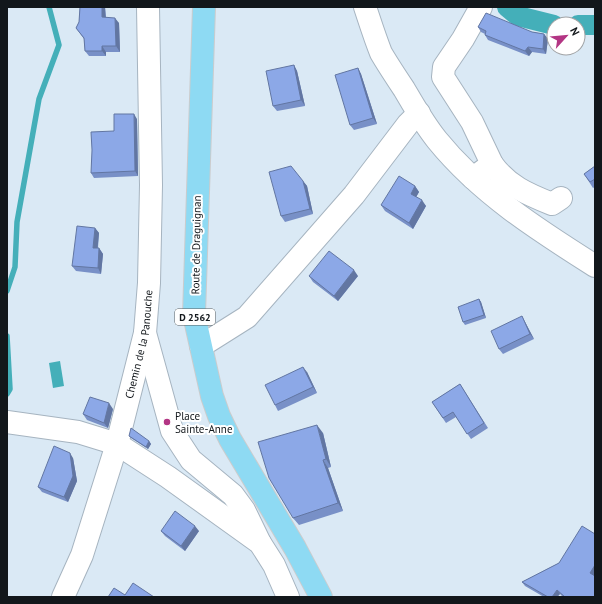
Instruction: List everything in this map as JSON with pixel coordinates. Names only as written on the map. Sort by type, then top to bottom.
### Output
[{"type":"main road","name":"Route de Draguignan","points":[[204,7],[194,315],[212,396],[227,433],[295,548],[321,597]]},
{"type":"street","name":"Chemin de la Panouche","points":[[63,597],[82,555],[117,444],[145,333],[149,284],[151,184],[148,7]]},
{"type":"street","points":[[365,7],[382,53],[436,139],[473,178],[511,210],[548,237],[595,266]]},
{"type":"street","points":[[481,7],[463,39],[444,67],[443,77],[472,122],[492,164],[502,177],[525,193],[552,204],[561,198]]},
{"type":"street","points":[[201,346],[246,317],[354,195],[408,124],[419,113]]},
{"type":"street","points":[[473,178],[492,164]]},
{"type":"street","points":[[145,333],[172,431],[191,460],[233,495],[244,510],[260,543],[274,565],[288,597]]},
{"type":"street","points":[[7,422],[78,432],[117,444],[260,543]]},
{"type":"water","points":[[60,361],[64,386],[53,388],[49,363]]},
{"type":"building","points":[[80,7],[102,7],[102,17],[115,18],[116,46],[102,46],[102,51],[85,51],[84,38],[76,28],[79,22]]},
{"type":"building","points":[[486,13],[532,32],[544,34],[543,49],[528,47],[525,51],[485,35],[486,31],[478,27]]},
{"type":"building","points":[[294,65],[301,100],[273,106],[266,71]]},
{"type":"building","points":[[358,68],[373,118],[350,125],[335,75]]},
{"type":"building","points":[[114,114],[134,114],[135,171],[91,173],[91,132],[114,131]]},
{"type":"building","points":[[291,166],[303,181],[310,209],[281,216],[269,172]]},
{"type":"building","points":[[595,166],[595,179],[590,182],[584,174]]},
{"type":"building","points":[[399,176],[415,186],[411,194],[422,200],[409,223],[381,205]]},
{"type":"building","points":[[77,226],[95,228],[93,248],[99,248],[98,268],[72,266]]},
{"type":"building","points":[[329,251],[354,270],[334,296],[309,276]]},
{"type":"building","points":[[479,299],[484,315],[463,322],[458,307]]},
{"type":"building","points":[[522,316],[530,334],[499,349],[491,331]]},
{"type":"building","points":[[303,367],[313,387],[275,405],[265,385]]},
{"type":"building","points":[[460,384],[484,423],[467,434],[453,412],[443,418],[432,402]]},
{"type":"building","points":[[90,397],[109,403],[104,423],[83,414]]},
{"type":"building","points":[[317,425],[326,459],[323,460],[338,503],[293,518],[269,478],[258,442]]},
{"type":"building","points":[[131,428],[149,441],[146,447],[129,436]]},
{"type":"building","points":[[54,446],[70,453],[73,476],[64,497],[38,487]]},
{"type":"building","points":[[175,511],[195,526],[181,546],[161,531]]},
{"type":"building","points":[[582,526],[595,534],[595,565],[590,573],[595,576],[595,595],[593,597],[565,597],[557,590],[552,597],[548,597],[522,582],[559,563]]},
{"type":"building","points":[[133,583],[154,597],[108,597],[114,588],[125,595]]},
{"type":"waterway","points":[[7,291],[15,267],[17,222],[39,99],[59,45],[49,7]]},
{"type":"waterway","points":[[507,7],[518,16],[546,23]]},
{"type":"waterway","points":[[586,25],[595,25]]},
{"type":"waterway","points":[[7,336],[10,389],[7,394]]},
{"type":"place","name":"Place Sainte-Anne","points":[[167,422]]}]
